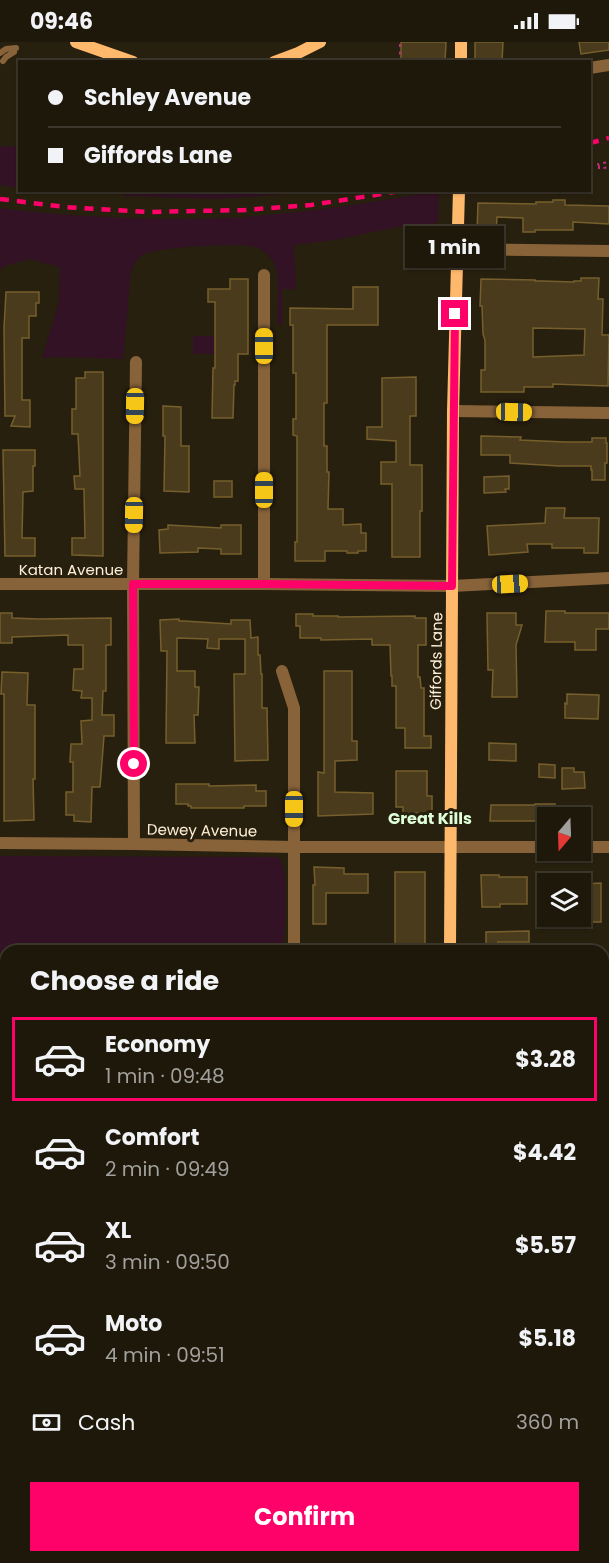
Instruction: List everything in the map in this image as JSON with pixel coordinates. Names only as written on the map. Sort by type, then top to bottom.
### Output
[{"type":"street","points":[[76,42],[127,60]]},
{"type":"street","points":[[279,60],[320,42]]},
{"type":"street","points":[[461,42],[461,60]]},
{"type":"street","points":[[591,68],[609,64]]},
{"type":"street","name":"Giffords Lane","points":[[450,945],[453,411],[459,192]]},
{"type":"street","points":[[456,249],[609,251]]},
{"type":"street","points":[[264,275],[264,584]]},
{"type":"street","points":[[134,844],[133,584],[136,362]]},
{"type":"street","points":[[453,411],[609,413]]},
{"type":"street","name":"Katan Avenue","points":[[0,584],[452,586],[609,578]]},
{"type":"street","points":[[282,671],[294,708],[294,945]]},
{"type":"street","name":"Dewey Avenue","points":[[0,843],[294,847],[537,847]]},
{"type":"street","points":[[591,847],[609,847]]},
{"type":"lane","points":[[0,53],[6,49],[15,50],[3,61]]},
{"type":"path","points":[[400,42],[400,60]]},
{"type":"path","points":[[609,162],[598,164],[599,169],[609,167]]},
{"type":"shaded area","points":[[0,147],[18,147],[18,188],[0,185]]},
{"type":"shaded area","points":[[121,192],[304,192],[216,199],[125,196]]},
{"type":"shaded area","points":[[439,192],[438,223],[397,227],[335,240],[294,245],[296,289],[282,289],[282,325],[277,324],[277,270],[271,259],[255,247],[217,245],[181,247],[152,251],[139,257],[131,272],[123,359],[42,358],[59,302],[60,267],[30,259],[4,266],[0,270],[0,208],[43,213],[178,219],[253,216]]},
{"type":"shaded area","points":[[193,336],[215,336],[215,354],[193,354]]},
{"type":"shaded area","points":[[0,856],[278,857],[282,863],[286,887],[283,945],[0,945]]},
{"type":"building","points":[[401,42],[446,42],[445,60],[401,60]]},
{"type":"building","points":[[475,42],[503,42],[502,60],[475,60]]},
{"type":"building","points":[[579,42],[609,42],[609,50],[581,54]]},
{"type":"building","points":[[553,200],[565,200],[565,205],[609,206],[609,224],[573,222],[573,230],[523,232],[523,218],[497,217],[496,232],[477,232],[478,203],[536,204],[536,202],[553,202]]},
{"type":"building","points":[[581,278],[599,278],[598,299],[603,299],[602,335],[609,335],[608,386],[553,384],[553,387],[524,387],[524,392],[481,392],[481,370],[485,370],[485,340],[482,306],[480,306],[481,279],[581,281]],"holes":[[[533,328],[585,329],[584,355],[533,357]]]},
{"type":"building","points":[[230,279],[248,279],[248,354],[238,354],[238,381],[235,381],[234,385],[233,418],[212,418],[215,302],[208,302],[208,289],[230,289]]},
{"type":"building","points":[[353,287],[378,287],[378,325],[327,325],[327,403],[324,403],[324,446],[327,446],[327,472],[329,472],[328,509],[343,509],[343,525],[361,524],[361,533],[366,533],[366,551],[347,553],[347,551],[325,551],[325,561],[295,561],[297,436],[293,435],[293,419],[296,419],[296,373],[293,373],[293,325],[290,325],[290,308],[353,309]]},
{"type":"building","points":[[6,292],[39,292],[36,316],[29,316],[29,338],[22,338],[22,400],[30,400],[30,427],[11,426],[15,416],[5,416]]},
{"type":"building","points":[[85,372],[103,372],[103,556],[72,555],[72,538],[85,538],[84,489],[75,489],[74,476],[80,476],[78,434],[72,434],[72,409],[76,409],[76,378],[85,378]]},
{"type":"building","points":[[416,377],[416,416],[410,416],[410,465],[422,465],[420,557],[392,557],[392,484],[381,484],[381,462],[396,462],[396,441],[367,439],[367,427],[382,427],[382,378]]},
{"type":"building","points":[[163,406],[181,407],[181,446],[189,446],[189,492],[164,491]]},
{"type":"building","points":[[481,436],[521,437],[520,440],[565,442],[592,442],[592,438],[606,438],[605,480],[592,480],[591,466],[510,463],[510,455],[481,455]]},
{"type":"building","points":[[3,450],[35,450],[33,491],[23,492],[22,538],[35,538],[35,556],[5,556]]},
{"type":"building","points":[[509,476],[509,489],[505,489],[506,492],[484,493],[484,477]]},
{"type":"building","points":[[214,481],[232,481],[232,497],[214,497]]},
{"type":"building","points":[[546,508],[565,508],[564,518],[599,518],[598,553],[584,553],[584,548],[552,548],[552,544],[527,544],[528,552],[489,555],[487,526],[545,523]]},
{"type":"building","points":[[168,525],[221,528],[221,525],[241,525],[241,554],[221,554],[221,549],[198,548],[198,552],[160,553],[159,530],[168,529]]},
{"type":"building","points":[[546,611],[609,613],[609,629],[596,629],[596,650],[575,650],[575,642],[545,642]]},
{"type":"building","points":[[0,613],[12,613],[12,618],[111,618],[111,645],[106,645],[106,691],[103,691],[102,715],[114,715],[114,736],[104,736],[100,787],[92,787],[91,822],[74,821],[74,815],[66,815],[66,792],[73,792],[71,744],[82,744],[81,721],[92,720],[92,698],[81,698],[82,691],[73,690],[74,669],[83,669],[83,645],[68,645],[68,635],[12,637],[12,643],[0,643]]},
{"type":"building","points":[[487,613],[516,613],[516,625],[522,625],[516,645],[517,697],[492,697],[493,670],[488,670]]},
{"type":"building","points":[[296,614],[426,618],[426,645],[418,645],[418,677],[420,677],[421,688],[424,688],[424,736],[431,736],[431,748],[405,748],[405,728],[396,728],[396,686],[392,686],[390,645],[372,645],[372,639],[300,638],[300,626],[296,626]]},
{"type":"building","points":[[179,619],[179,621],[231,624],[231,620],[250,620],[251,638],[258,637],[258,655],[260,655],[262,674],[262,708],[267,708],[268,760],[235,761],[234,674],[245,674],[245,639],[219,639],[219,649],[207,648],[208,639],[177,638],[177,671],[195,671],[195,687],[199,687],[198,715],[194,715],[195,743],[166,743],[167,651],[161,651],[160,620]]},
{"type":"building","points":[[324,671],[352,671],[352,741],[357,741],[357,760],[335,761],[335,792],[373,793],[373,814],[318,816],[318,772],[324,773]]},
{"type":"building","points":[[2,672],[28,673],[27,705],[35,705],[34,820],[4,821]]},
{"type":"building","points":[[567,694],[599,695],[598,719],[565,718]]},
{"type":"building","points":[[489,743],[516,744],[516,761],[489,760]]},
{"type":"building","points":[[539,764],[555,765],[555,778],[539,777]]},
{"type":"building","points":[[562,768],[574,768],[574,772],[584,772],[585,788],[562,789]]},
{"type":"building","points":[[396,771],[427,771],[427,796],[432,796],[432,813],[403,813],[403,807],[396,807]]},
{"type":"building","points":[[176,784],[256,785],[256,791],[266,791],[266,806],[191,808],[188,804],[176,804]]},
{"type":"building","points":[[555,804],[555,807],[537,807],[537,821],[490,821],[491,805]]},
{"type":"building","points":[[314,867],[344,868],[344,874],[368,874],[368,893],[326,893],[326,924],[313,924]]},
{"type":"building","points":[[395,872],[425,872],[425,945],[395,945]]},
{"type":"building","points":[[481,875],[527,877],[527,904],[482,907]]},
{"type":"building","points":[[601,883],[601,922],[591,922],[591,884]]},
{"type":"building","points":[[529,931],[529,942],[498,942],[498,945],[486,945],[486,932]]},
{"type":"railway","points":[[591,143],[609,138]]},
{"type":"railway","points":[[0,199],[65,207],[148,212],[245,210],[311,205],[394,192]]},
{"type":"district","name":"Great Kills","points":[[430,818]]},
{"type":"route","points":[[134,764],[133,584],[452,586],[455,314]]}]
